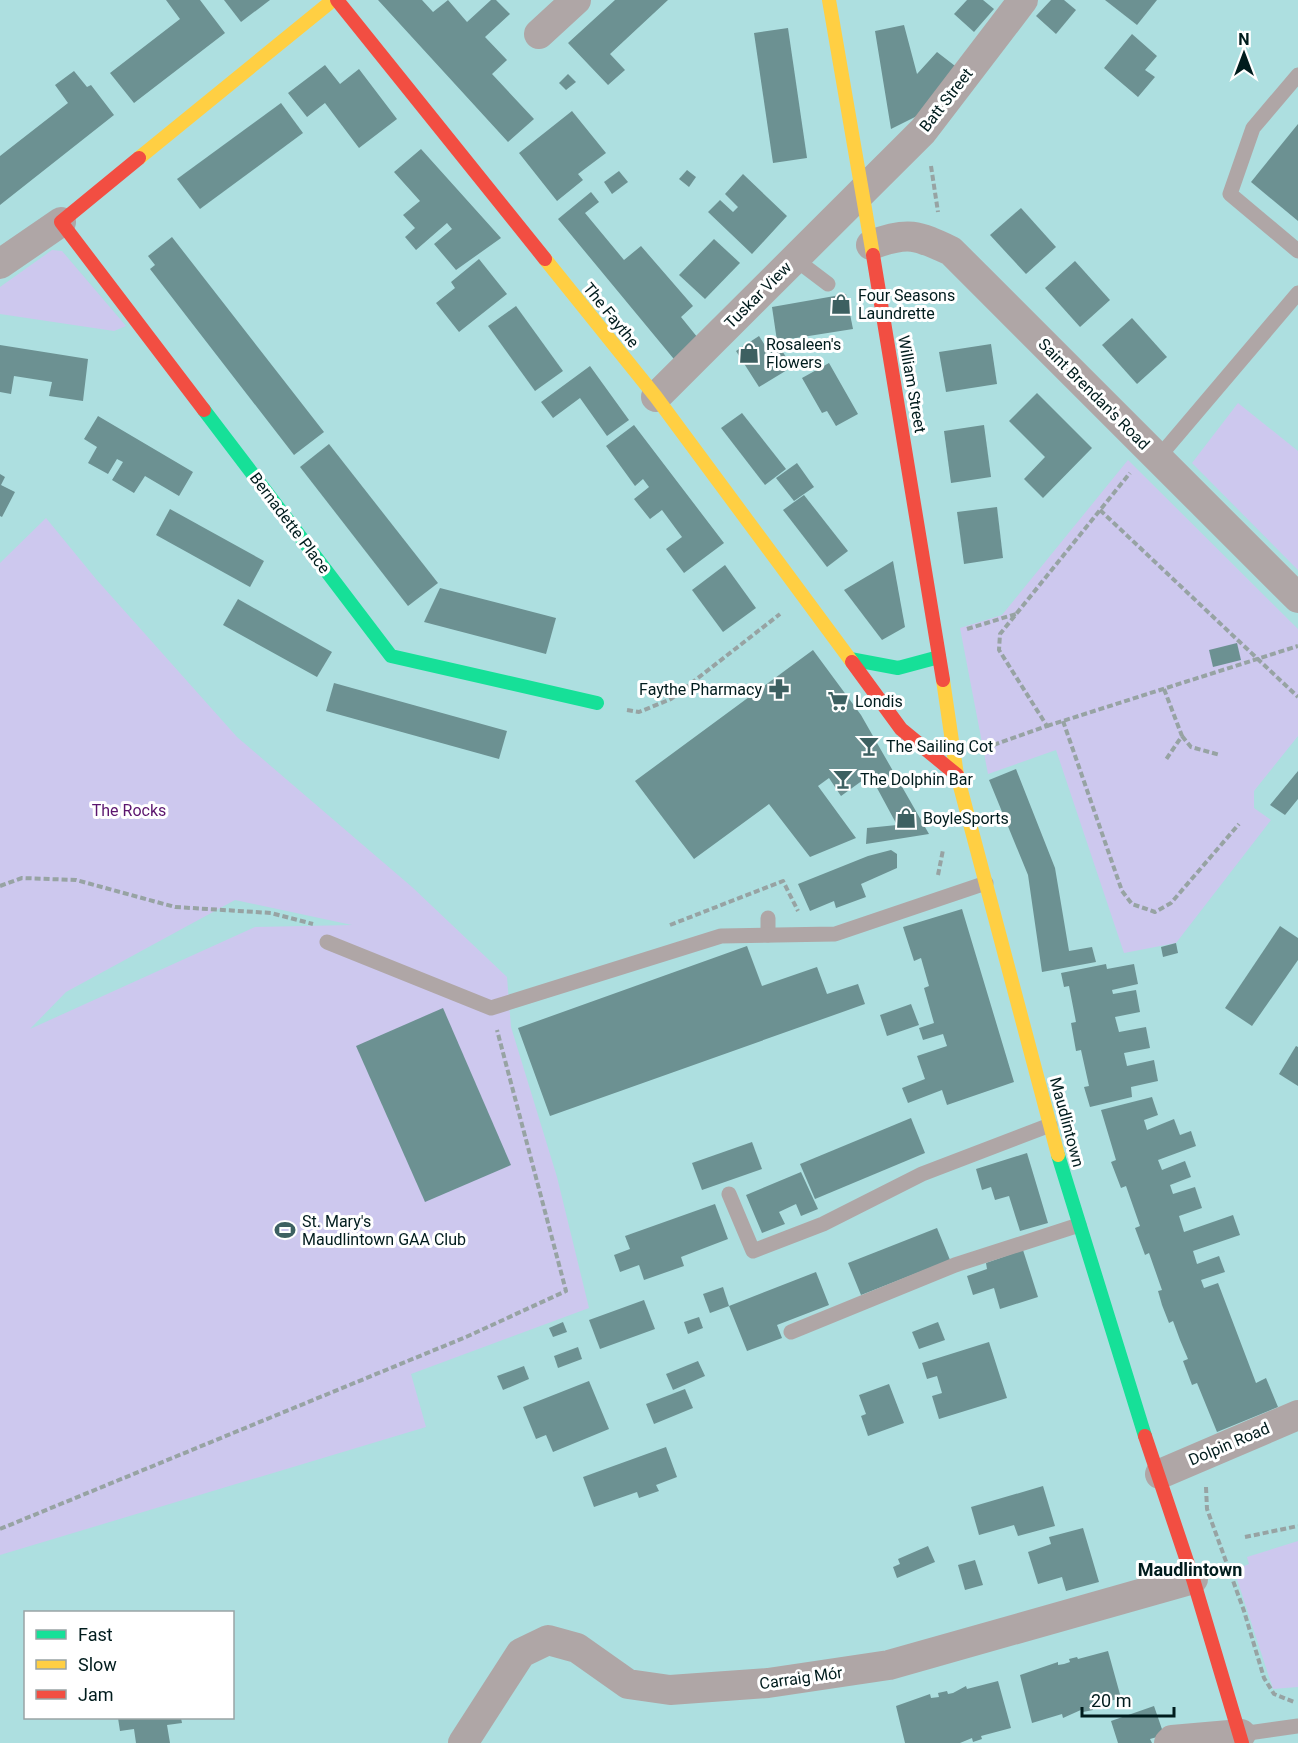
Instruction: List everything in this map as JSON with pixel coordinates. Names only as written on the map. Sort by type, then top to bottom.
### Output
[{"type":"street","points":[[0,264],[61,222],[335,0]]},
{"type":"street","name":"The Faythe","points":[[335,0],[656,398],[901,729],[957,775]]},
{"type":"street","points":[[540,34],[576,0]]},
{"type":"street","name":"William Street","points":[[829,0],[957,775]]},
{"type":"street","name":"Batt Street","points":[[861,193],[923,131],[1023,0]]},
{"type":"street","name":"Tuskar View","points":[[656,398],[861,193]]},
{"type":"street","name":"Bernadette Place","points":[[61,222],[391,656],[597,703]]},
{"type":"street","name":"Saint Brendan's Road","points":[[871,245],[889,238],[918,235],[951,251],[1298,598]]},
{"type":"street","points":[[850,659],[898,668],[939,657]]},
{"type":"street","name":"Maudlintown","points":[[957,775],[1050,1125],[1079,1225],[1242,1738]]},
{"type":"street","name":"Dolpin Road","points":[[1160,1474],[1298,1414]]},
{"type":"street","name":"Carraig Mór","points":[[463,1743],[521,1653],[548,1640],[577,1648],[627,1684],[670,1690],[768,1683],[889,1665],[1193,1579]]},
{"type":"street","points":[[1169,1743],[1172,1740],[1242,1738]]},
{"type":"lane","points":[[1298,75],[1253,128],[1230,194],[1298,251]]},
{"type":"lane","points":[[795,259],[828,284]]},
{"type":"lane","points":[[1158,458],[1298,293]]},
{"type":"lane","points":[[327,942],[491,1008],[720,936],[835,934],[986,883]]},
{"type":"lane","points":[[768,918],[768,935]]},
{"type":"lane","points":[[729,1194],[753,1251],[823,1224],[922,1174],[1050,1125]]},
{"type":"lane","points":[[792,1332],[956,1265],[1079,1225]]},
{"type":"lane","points":[[1242,1738],[1298,1726]]},
{"type":"path","points":[[923,131],[929,137],[932,182],[939,214],[937,244]]},
{"type":"path","points":[[1047,726],[999,650],[1000,634],[1139,462],[1158,458]]},
{"type":"path","points":[[1100,510],[1298,697]]},
{"type":"path","points":[[597,703],[639,712],[671,699],[804,595]]},
{"type":"path","points":[[960,631],[1016,614]]},
{"type":"path","points":[[978,751],[1047,726],[1298,646]]},
{"type":"path","points":[[1164,689],[1182,736],[1191,747],[1220,755]]},
{"type":"path","points":[[1063,721],[1122,891],[1131,904],[1155,912],[1171,903],[1239,825]]},
{"type":"path","points":[[1165,761],[1182,736]]},
{"type":"path","points":[[0,886],[22,878],[76,880],[175,908],[271,912],[315,924]]},
{"type":"path","points":[[0,1529],[466,1338],[566,1292],[491,1008]]},
{"type":"path","points":[[1201,1456],[1207,1509],[1244,1611],[1264,1678],[1274,1694],[1298,1702]]},
{"type":"path","points":[[1245,1537],[1298,1526]]},
{"type":"green space","points":[[52,250],[62,251],[126,326],[114,331],[0,314],[0,287]]},
{"type":"green space","points":[[1238,403],[1298,451],[1298,570],[1192,463]]},
{"type":"green space","points":[[1128,460],[1298,629],[1298,736],[1254,791],[1254,808],[1271,820],[1176,943],[1124,953],[1056,750],[988,774],[960,628],[1002,615]]},
{"type":"green space","name":"St. Mary's Maudlintown GAA Club","points":[[46,518],[96,579],[237,737],[412,887],[507,977],[511,1027],[557,1177],[589,1308],[411,1374],[426,1427],[0,1555],[0,563]],"holes":[[[235,900],[352,925],[255,927],[30,1029],[66,992]]]},
{"type":"green space","points":[[1298,1541],[1298,1687],[1273,1689],[1234,1570],[1249,1564],[1247,1557]]},
{"type":"building","points":[[166,0],[200,0],[225,33],[134,103],[110,73],[180,19]]},
{"type":"building","points":[[224,0],[270,0],[241,22]]},
{"type":"building","points":[[378,0],[422,0],[433,12],[448,0],[467,22],[491,0],[496,0],[510,14],[485,37],[507,60],[492,74],[534,119],[508,142]]},
{"type":"building","points":[[615,0],[668,0],[610,54],[625,70],[608,85],[568,43]]},
{"type":"building","points":[[967,0],[983,0],[994,9],[974,32],[954,14]]},
{"type":"building","points":[[1051,0],[1064,0],[1076,10],[1056,34],[1036,16]]},
{"type":"building","points":[[1105,0],[1157,0],[1137,25]]},
{"type":"building","points":[[904,25],[917,74],[937,52],[959,69],[923,113],[891,129],[875,31]]},
{"type":"building","points":[[788,28],[807,158],[773,163],[754,33]]},
{"type":"building","points":[[1132,34],[1157,56],[1145,70],[1155,77],[1138,97],[1104,68]]},
{"type":"building","points":[[325,65],[340,84],[359,69],[397,119],[359,148],[325,103],[307,117],[288,93]]},
{"type":"building","points":[[74,71],[87,87],[91,85],[114,115],[0,205],[0,156],[68,103],[55,85]]},
{"type":"building","points":[[568,74],[576,82],[566,90],[559,83]]},
{"type":"building","points":[[281,103],[303,133],[200,209],[177,179]]},
{"type":"building","points":[[572,111],[606,153],[578,174],[583,180],[557,201],[519,153]]},
{"type":"building","points":[[1298,124],[1298,221],[1251,182]]},
{"type":"building","points":[[421,149],[501,238],[456,270],[434,244],[452,229],[447,223],[416,250],[405,237],[415,228],[403,215],[420,201],[394,172]]},
{"type":"building","points":[[687,170],[696,177],[689,187],[679,179]]},
{"type":"building","points":[[619,171],[628,182],[612,194],[604,182]]},
{"type":"building","points":[[743,174],[787,216],[752,254],[708,212],[720,200],[733,212],[738,207],[725,194]]},
{"type":"building","points":[[591,192],[599,202],[585,213],[624,260],[641,246],[693,306],[681,317],[702,343],[678,364],[558,219]]},
{"type":"building","points":[[1021,208],[1056,247],[1026,274],[990,235]]},
{"type":"building","points":[[172,237],[324,432],[294,455],[150,269],[155,265],[148,256]]},
{"type":"building","points":[[714,239],[740,263],[705,299],[679,275]]},
{"type":"building","points":[[479,259],[507,294],[459,332],[436,303],[455,288],[451,282]]},
{"type":"building","points":[[1075,261],[1110,300],[1080,327],[1045,288]]},
{"type":"building","points":[[846,294],[853,329],[777,341],[772,307]]},
{"type":"building","points":[[516,306],[563,371],[535,391],[488,326]]},
{"type":"building","points":[[1132,318],[1167,357],[1137,384],[1102,345]]},
{"type":"building","points":[[759,336],[768,350],[778,344],[792,367],[759,387],[736,351]]},
{"type":"building","points":[[991,344],[997,384],[946,392],[939,352]]},
{"type":"building","points":[[0,345],[88,359],[83,401],[49,396],[52,382],[14,376],[11,394],[0,392]]},
{"type":"building","points":[[829,363],[858,414],[836,426],[827,411],[822,413],[802,378]]},
{"type":"building","points":[[590,366],[629,420],[607,436],[580,398],[553,418],[541,402]]},
{"type":"building","points":[[1037,393],[1092,448],[1043,498],[1024,479],[1045,457],[1009,421]]},
{"type":"building","points":[[742,413],[786,469],[765,485],[721,428]]},
{"type":"building","points":[[98,416],[193,472],[179,496],[145,476],[134,493],[112,480],[123,462],[117,459],[108,474],[88,463],[97,447],[84,439]]},
{"type":"building","points":[[634,425],[724,543],[684,573],[666,549],[682,537],[662,510],[650,519],[634,499],[649,487],[643,479],[635,486],[606,446]]},
{"type":"building","points":[[984,425],[991,477],[951,483],[944,431]]},
{"type":"building","points":[[329,444],[438,583],[408,606],[300,467]]},
{"type":"building","points":[[797,463],[814,487],[794,501],[776,478]]},
{"type":"building","points":[[0,474],[5,477],[1,485],[15,492],[2,517],[0,516]]},
{"type":"building","points":[[804,495],[848,551],[827,567],[783,510]]},
{"type":"building","points":[[997,507],[1003,558],[964,564],[957,512]]},
{"type":"building","points":[[170,509],[264,561],[250,587],[156,535]]},
{"type":"building","points":[[893,561],[905,627],[882,640],[844,590]]},
{"type":"building","points":[[725,565],[756,608],[723,632],[692,590]]},
{"type":"building","points":[[440,588],[556,618],[546,654],[424,622]]},
{"type":"building","points":[[238,599],[332,652],[317,677],[223,625]]},
{"type":"building","points":[[1237,643],[1241,660],[1213,667],[1209,650]]},
{"type":"building","points":[[813,650],[861,715],[929,834],[866,844],[867,828],[897,825],[870,775],[841,796],[829,778],[818,786],[856,838],[810,857],[769,804],[694,859],[635,781]]},
{"type":"building","points":[[334,683],[507,731],[499,759],[326,711]]},
{"type":"building","points":[[1016,769],[1055,868],[1069,951],[1092,947],[1096,962],[1042,972],[1028,875],[989,780]]},
{"type":"building","points":[[1298,771],[1298,799],[1285,815],[1270,805]]},
{"type":"building","points":[[891,850],[897,854],[897,868],[861,884],[866,897],[836,908],[834,901],[810,911],[798,884],[868,856]]},
{"type":"building","points":[[962,909],[1014,1082],[947,1105],[942,1090],[908,1103],[902,1088],[925,1079],[917,1056],[947,1046],[943,1034],[923,1040],[919,1028],[934,1023],[924,988],[929,986],[921,958],[914,961],[903,927]]},
{"type":"building","points":[[1280,926],[1298,938],[1298,960],[1252,1026],[1225,1008]]},
{"type":"building","points":[[1176,943],[1178,953],[1163,957],[1161,947]]},
{"type":"building","points":[[747,946],[762,986],[817,967],[827,994],[858,984],[865,1004],[550,1116],[518,1028]]},
{"type":"building","points":[[1106,964],[1107,969],[1134,964],[1138,984],[1112,990],[1113,994],[1136,990],[1140,1012],[1115,1017],[1119,1032],[1146,1027],[1150,1048],[1124,1053],[1127,1066],[1154,1060],[1158,1081],[1131,1087],[1132,1097],[1090,1107],[1084,1087],[1089,1086],[1081,1050],[1076,1051],[1071,1023],[1076,1022],[1069,986],[1064,987],[1061,973]]},
{"type":"building","points":[[911,1004],[919,1025],[887,1036],[880,1015]]},
{"type":"building","points":[[443,1008],[511,1165],[425,1202],[356,1046]]},
{"type":"building","points":[[1296,1046],[1298,1047],[1298,1086],[1279,1074]]},
{"type":"building","points":[[1152,1097],[1158,1115],[1144,1120],[1147,1130],[1174,1119],[1180,1135],[1191,1131],[1196,1146],[1158,1160],[1162,1170],[1185,1161],[1191,1177],[1170,1185],[1173,1194],[1195,1187],[1202,1208],[1179,1216],[1184,1232],[1233,1215],[1240,1235],[1193,1251],[1197,1264],[1219,1256],[1225,1272],[1201,1280],[1204,1288],[1218,1283],[1256,1383],[1266,1378],[1278,1407],[1217,1432],[1197,1383],[1192,1385],[1183,1361],[1188,1359],[1173,1321],[1169,1323],[1158,1291],[1162,1290],[1149,1253],[1145,1255],[1135,1228],[1140,1226],[1126,1186],[1121,1188],[1111,1162],[1116,1160],[1101,1110]]},
{"type":"building","points":[[911,1118],[925,1153],[815,1199],[800,1164]]},
{"type":"building","points":[[752,1142],[762,1169],[702,1190],[692,1163]]},
{"type":"building","points":[[1027,1153],[1048,1223],[1020,1231],[1009,1196],[995,1200],[991,1187],[982,1190],[976,1169]]},
{"type":"building","points":[[801,1172],[818,1209],[801,1216],[796,1204],[779,1212],[785,1224],[762,1233],[746,1195]]},
{"type":"building","points":[[715,1204],[728,1239],[681,1257],[684,1266],[644,1280],[639,1265],[620,1272],[614,1255],[630,1249],[625,1236]]},
{"type":"building","points":[[937,1228],[950,1260],[861,1295],[848,1263]]},
{"type":"building","points":[[1023,1250],[1038,1297],[1000,1309],[994,1288],[973,1295],[967,1276],[987,1269],[986,1263]]},
{"type":"building","points":[[816,1272],[829,1305],[777,1325],[782,1338],[747,1351],[729,1306]]},
{"type":"building","points":[[723,1287],[729,1306],[710,1313],[703,1294]]},
{"type":"building","points":[[644,1300],[655,1329],[600,1349],[589,1320]]},
{"type":"building","points":[[699,1317],[703,1328],[688,1334],[684,1322]]},
{"type":"building","points":[[563,1322],[567,1332],[553,1337],[549,1328]]},
{"type":"building","points":[[938,1322],[945,1340],[919,1349],[912,1332]]},
{"type":"building","points":[[989,1342],[1007,1398],[939,1419],[932,1396],[942,1393],[937,1376],[927,1379],[922,1363]]},
{"type":"building","points":[[578,1347],[582,1359],[558,1368],[554,1356]]},
{"type":"building","points":[[698,1361],[705,1376],[673,1390],[666,1374]]},
{"type":"building","points":[[524,1366],[529,1379],[503,1390],[497,1376]]},
{"type":"building","points":[[589,1381],[609,1429],[553,1452],[546,1435],[536,1439],[523,1407]]},
{"type":"building","points":[[889,1384],[904,1423],[868,1436],[861,1416],[866,1414],[859,1395]]},
{"type":"building","points":[[685,1389],[693,1408],[654,1424],[646,1404]]},
{"type":"building","points":[[666,1447],[677,1477],[656,1485],[659,1491],[639,1498],[637,1492],[594,1507],[583,1477]]},
{"type":"building","points":[[1043,1486],[1055,1526],[1018,1536],[1014,1525],[979,1535],[971,1507]]},
{"type":"building","points":[[1083,1528],[1099,1582],[1066,1591],[1062,1577],[1038,1584],[1028,1552],[1051,1544],[1049,1537]]},
{"type":"building","points":[[928,1546],[935,1562],[897,1578],[893,1567],[900,1564],[898,1559]]},
{"type":"building","points":[[975,1560],[983,1585],[965,1590],[958,1565]]},
{"type":"building","points":[[1108,1651],[1121,1698],[1092,1706],[1093,1710],[1083,1712],[1083,1709],[1063,1718],[1062,1714],[1032,1723],[1020,1675],[1058,1662],[1058,1665],[1064,1664],[1070,1662],[1069,1659],[1077,1657],[1078,1659]]},
{"type":"building","points":[[998,1681],[1011,1728],[981,1736],[982,1739],[973,1742],[972,1738],[960,1743],[905,1743],[896,1706],[930,1694],[931,1698],[939,1697],[938,1693],[947,1691],[948,1694],[953,1693],[966,1686],[967,1689]]},
{"type":"building","points":[[1154,1706],[1164,1735],[1150,1739],[1152,1743],[1118,1743],[1111,1721]]},
{"type":"building","points":[[118,1719],[181,1719],[182,1723],[167,1725],[170,1743],[136,1743],[134,1729],[120,1731]]},
{"type":"traffic: fast","points":[[204,410],[391,656],[597,703]]},
{"type":"traffic: fast","points":[[850,659],[898,668],[939,657]]},
{"type":"traffic: fast","points":[[1058,1155],[1145,1436]]},
{"type":"traffic: slow","points":[[139,158],[333,0]]},
{"type":"traffic: slow","points":[[829,0],[873,255]]},
{"type":"traffic: slow","points":[[545,259],[656,397],[852,662]]},
{"type":"traffic: slow","points":[[943,680],[957,775],[1058,1155]]},
{"type":"traffic: jam","points":[[337,0],[545,259]]},
{"type":"traffic: jam","points":[[139,158],[61,222],[204,410]]},
{"type":"traffic: jam","points":[[873,255],[943,680]]},
{"type":"traffic: jam","points":[[852,662],[901,729],[957,775]]},
{"type":"traffic: jam","points":[[1145,1436],[1193,1579],[1242,1743]]},
{"type":"place","name":"Four Seasons Laundrette","points":[[841,304]]},
{"type":"place","name":"Rosaleen's Flowers","points":[[749,353]]},
{"type":"place","name":"Faythe Pharmacy","points":[[779,689]]},
{"type":"place","name":"Londis","points":[[838,701]]},
{"type":"place","name":"The Sailing Cot","points":[[869,746]]},
{"type":"place","name":"The Dolphin Bar","points":[[843,779]]},
{"type":"place","name":"BoyleSports","points":[[906,818]]},
{"type":"place","name":"St. Mary's Maudlintown GAA Club","points":[[285,1230]]},
{"type":"district","name":"Maudlintown","points":[[1190,1569]]},
{"type":"park label","name":"The Rocks","points":[[129,810]]}]
